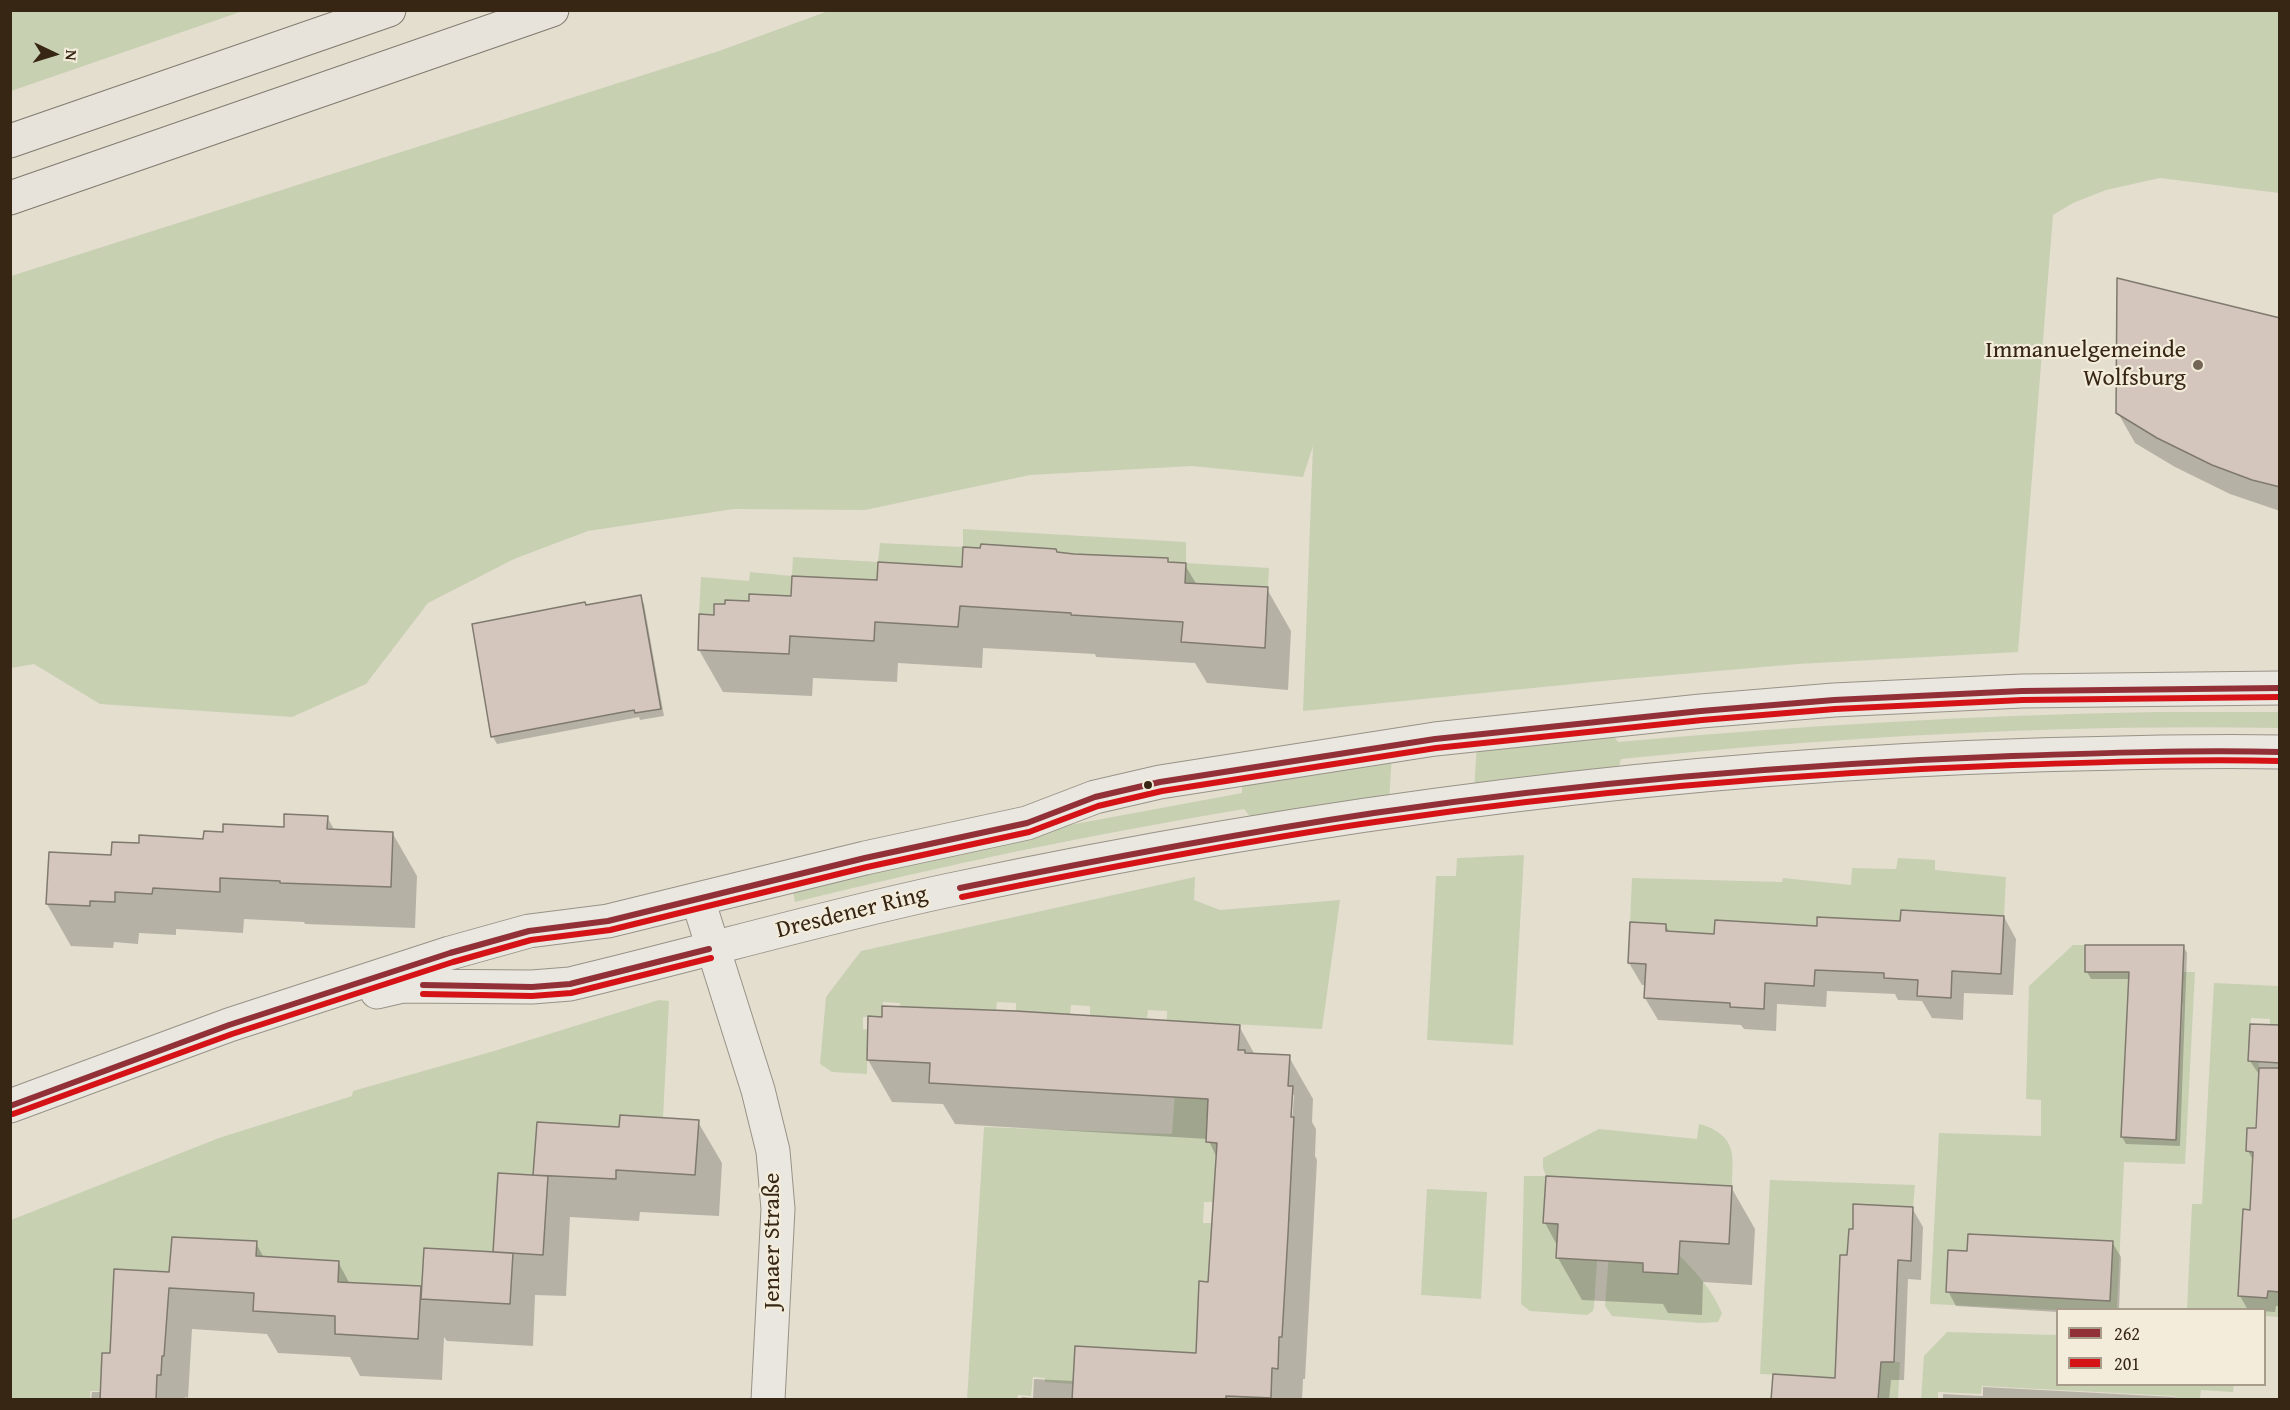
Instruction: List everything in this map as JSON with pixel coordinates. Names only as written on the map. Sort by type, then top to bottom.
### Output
[{"type":"highway","points":[[10,141],[389,10]]},
{"type":"highway","points":[[10,198],[552,10]]},
{"type":"street","name":"Dresdener Ring","points":[[10,1106],[229,1024],[429,959],[529,932],[608,921],[864,858],[1027,823],[1095,797],[1238,768],[1435,739],[1701,711],[1834,700],[2022,691],[2280,688]]},
{"type":"street","name":"Dresdener Ring","points":[[10,1121],[260,1029],[383,990],[426,985],[532,987],[570,984],[872,907],[1179,845],[1433,805],[1685,777],[1863,763],[2113,753],[2280,752]]},
{"type":"street","points":[[698,900],[712,948]]},
{"type":"street","name":"Jenaer Straße","points":[[712,948],[758,1090],[773,1151],[778,1209],[768,1400]]},
{"type":"green space","points":[[11,10],[243,10],[243,11],[11,91]]},
{"type":"green space","points":[[831,10],[2279,11],[2279,193],[2160,178],[2106,190],[2073,203],[2053,215],[2018,652],[1798,664],[1303,711],[1313,446],[1303,477],[1192,466],[1030,475],[865,510],[734,509],[588,531],[514,559],[428,603],[366,684],[292,717],[100,704],[34,664],[11,668],[11,276],[719,51]]},
{"type":"green space","points":[[963,529],[1186,542],[1186,563],[1269,568],[1268,587],[1185,583],[1168,562],[1168,558],[1092,555],[1074,557],[1074,553],[1057,552],[1056,549],[981,544],[962,567],[878,562],[880,543],[963,547]]},
{"type":"green space","points":[[793,557],[878,562],[877,580],[793,576],[791,596],[749,594],[749,601],[726,600],[725,604],[714,604],[714,615],[699,614],[701,577],[749,581],[750,572],[792,576]]},
{"type":"green space","points":[[2156,712],[2279,712],[2279,728],[2032,730],[1785,744],[1621,759],[1616,776],[1474,792],[1477,743],[1609,729],[1618,742],[1887,722]]},
{"type":"green space","points":[[1392,753],[1389,803],[1256,824],[1244,809],[1019,851],[795,902],[791,883],[951,847],[1242,793],[1242,776]]},
{"type":"green space","points":[[1524,855],[1513,1045],[1427,1040],[1436,876],[1456,876],[1457,858]]},
{"type":"green space","points":[[1898,858],[1935,860],[1935,870],[2006,877],[2004,916],[1901,910],[1900,921],[1818,917],[1817,926],[1715,921],[1714,934],[1666,931],[1666,924],[1630,922],[1632,878],[1782,882],[1783,878],[1851,885],[1852,868],[1896,869]]},
{"type":"green space","points":[[1195,877],[1194,900],[1220,910],[1340,900],[1322,1029],[1198,1022],[1166,1033],[1167,1011],[1148,1010],[1147,1018],[1130,1017],[1129,1022],[1090,1020],[1090,1006],[1071,1005],[1070,1015],[1016,1015],[1016,1003],[997,1002],[996,1010],[979,1009],[979,1012],[900,1007],[900,1003],[883,1002],[882,1017],[863,1017],[863,1029],[868,1030],[867,1074],[832,1072],[820,1064],[826,997],[861,951]]},
{"type":"green space","points":[[2073,945],[2085,945],[2085,972],[2195,972],[2185,1164],[2124,1162],[2117,1308],[2056,1308],[2056,1310],[1930,1304],[1939,1133],[2041,1136],[2041,1100],[2026,1099],[2029,986]],"holes":[[[2127,1002],[2183,1004],[2176,1139],[2121,1137]],[[1968,1234],[2088,1256],[2089,1240],[2113,1241],[2110,1300],[2070,1299],[1948,1250],[1967,1251]]]},
{"type":"green space","points":[[2214,983],[2279,986],[2279,1025],[2270,1025],[2270,1019],[2251,1018],[2248,1061],[2259,1062],[2255,1128],[2247,1128],[2253,1152],[2250,1210],[2243,1209],[2267,1298],[2268,1291],[2279,1292],[2279,1317],[2266,1316],[2266,1308],[2187,1308],[2192,1204],[2202,1204]]},
{"type":"green space","points":[[659,1000],[669,1001],[663,1118],[620,1116],[619,1127],[537,1122],[533,1175],[498,1173],[493,1252],[424,1248],[422,1286],[338,1282],[338,1261],[256,1256],[256,1241],[172,1237],[169,1272],[114,1269],[110,1353],[102,1353],[100,1391],[90,1391],[90,1399],[11,1400],[11,1220],[219,1138],[352,1096],[353,1091],[494,1051]]},
{"type":"green space","points":[[1176,1077],[1214,1079],[1206,1142],[1217,1143],[1215,1164],[1220,1202],[1204,1202],[1203,1223],[1212,1223],[1217,1282],[1199,1281],[1198,1366],[1149,1350],[1076,1346],[1073,1384],[1045,1382],[1045,1378],[1033,1377],[1031,1396],[1018,1395],[1017,1399],[967,1400],[984,1127],[1172,1134]]},
{"type":"green space","points":[[1699,1124],[1705,1125],[1727,1140],[1733,1161],[1732,1186],[1546,1176],[1543,1158],[1599,1129],[1697,1139]]},
{"type":"green space","points":[[1524,1176],[1546,1176],[1558,1224],[1557,1258],[1597,1261],[1594,1306],[1593,1311],[1587,1315],[1530,1311],[1521,1304]]},
{"type":"green space","points":[[1770,1180],[1915,1185],[1913,1207],[1854,1204],[1853,1229],[1849,1230],[1847,1255],[1840,1255],[1836,1359],[1900,1362],[1898,1399],[1878,1399],[1880,1374],[1856,1379],[1760,1374]]},
{"type":"green space","points":[[1427,1189],[1487,1192],[1481,1299],[1421,1295]]},
{"type":"green space","points":[[1609,1251],[1644,1253],[1643,1272],[1678,1274],[1679,1255],[1714,1297],[1722,1313],[1718,1322],[1701,1323],[1612,1316],[1605,1306]]},
{"type":"green space","points":[[1947,1332],[2056,1335],[2056,1386],[2234,1386],[2233,1392],[2201,1390],[2200,1399],[2176,1400],[2175,1396],[1982,1386],[1981,1394],[1938,1392],[1938,1399],[1921,1399],[1924,1356]]},
{"type":"building","name":"Immanuelgemeinde Wolfsburg","points":[[2117,278],[2280,318],[2280,487],[2252,480],[2212,465],[2157,438],[2116,413]]},
{"type":"building","points":[[981,544],[1056,549],[1057,552],[1074,554],[1168,558],[1168,562],[1186,563],[1185,583],[1268,587],[1265,648],[1181,642],[1183,622],[960,606],[958,627],[875,622],[874,641],[790,636],[789,654],[698,650],[699,614],[714,615],[714,604],[725,604],[725,600],[749,601],[749,594],[791,596],[792,576],[877,580],[878,562],[962,567],[963,547],[980,548]]},
{"type":"building","points":[[641,595],[661,709],[635,713],[634,710],[491,737],[472,624],[585,602],[586,605]]},
{"type":"building","points":[[284,814],[328,816],[327,829],[393,832],[391,887],[280,883],[280,881],[220,878],[220,892],[153,888],[152,894],[115,892],[115,902],[90,901],[90,906],[46,904],[49,852],[111,855],[112,842],[139,843],[139,835],[203,839],[204,831],[223,832],[223,824],[284,827]]},
{"type":"building","points":[[1901,910],[2004,916],[2001,974],[1952,971],[1951,998],[1917,996],[1918,980],[1884,978],[1884,973],[1815,970],[1814,986],[1765,983],[1764,1009],[1730,1007],[1730,1003],[1644,998],[1646,964],[1628,963],[1630,922],[1666,924],[1666,931],[1714,934],[1715,920],[1817,926],[1817,917],[1900,921]]},
{"type":"building","points":[[2085,945],[2184,945],[2176,1140],[2121,1137],[2129,972],[2085,972]]},
{"type":"building","points":[[882,1006],[1016,1011],[1240,1025],[1238,1050],[1245,1050],[1245,1053],[1290,1055],[1288,1086],[1293,1086],[1291,1117],[1294,1117],[1288,1234],[1282,1337],[1279,1337],[1278,1369],[1272,1368],[1271,1398],[1226,1396],[1226,1400],[1072,1400],[1075,1346],[1196,1353],[1199,1281],[1208,1282],[1217,1143],[1206,1142],[1208,1099],[929,1083],[930,1063],[867,1060],[868,1016],[882,1017]]},
{"type":"building","points":[[2250,1024],[2280,1025],[2280,1063],[2248,1061]]},
{"type":"building","points":[[2259,1068],[2280,1068],[2280,1292],[2268,1291],[2267,1298],[2238,1296],[2243,1209],[2250,1210],[2253,1152],[2246,1151],[2247,1128],[2256,1128]]},
{"type":"building","points":[[620,1115],[699,1120],[695,1175],[616,1170],[616,1179],[533,1175],[537,1122],[619,1127]]},
{"type":"building","points":[[498,1173],[548,1176],[543,1255],[493,1252]]},
{"type":"building","points":[[1546,1176],[1732,1186],[1729,1244],[1680,1241],[1678,1274],[1643,1272],[1643,1263],[1556,1258],[1558,1224],[1543,1223]]},
{"type":"building","points":[[1853,1204],[1913,1207],[1911,1261],[1898,1260],[1894,1362],[1881,1362],[1878,1400],[1771,1400],[1773,1374],[1835,1378],[1840,1255],[1847,1255],[1849,1229],[1853,1229]]},
{"type":"building","points":[[1968,1234],[2113,1241],[2110,1301],[1946,1292],[1948,1250],[1967,1251]]},
{"type":"building","points":[[172,1237],[257,1241],[256,1256],[339,1261],[338,1282],[421,1286],[418,1339],[335,1334],[335,1316],[253,1311],[254,1293],[169,1288],[164,1356],[162,1356],[161,1375],[157,1375],[156,1400],[100,1400],[102,1353],[110,1353],[114,1269],[169,1272]]},
{"type":"building","points":[[424,1248],[513,1253],[510,1304],[421,1299]]},
{"type":"transit line","name":"262","points":[[10,1106],[229,1025],[450,953],[529,931],[608,921],[865,858],[1027,823],[1095,797],[1160,782],[1435,739],[1701,711],[1834,700],[2022,691],[2280,688]]},
{"type":"transit line","name":"201","points":[[13,1114],[232,1034],[453,962],[531,940],[610,930],[867,867],[1029,832],[1098,806],[1162,791],[1436,748],[1702,720],[1835,709],[2022,700],[2280,697]]},
{"type":"transit line","name":"262","points":[[960,888],[1063,867],[1322,821],[1613,783],[1772,769],[1932,759],[2146,752],[2280,752]]},
{"type":"transit line","name":"201","points":[[962,897],[1272,838],[1454,811],[1613,792],[1773,778],[1933,768],[2146,761],[2280,761]]},
{"type":"transit line","name":"262","points":[[423,985],[532,987],[570,984],[709,949]]},
{"type":"transit line","name":"201","points":[[423,994],[532,996],[571,993],[711,958]]},
{"type":"place","name":"Immanuelgemeinde Wolfsburg","points":[[2198,365]]}]
